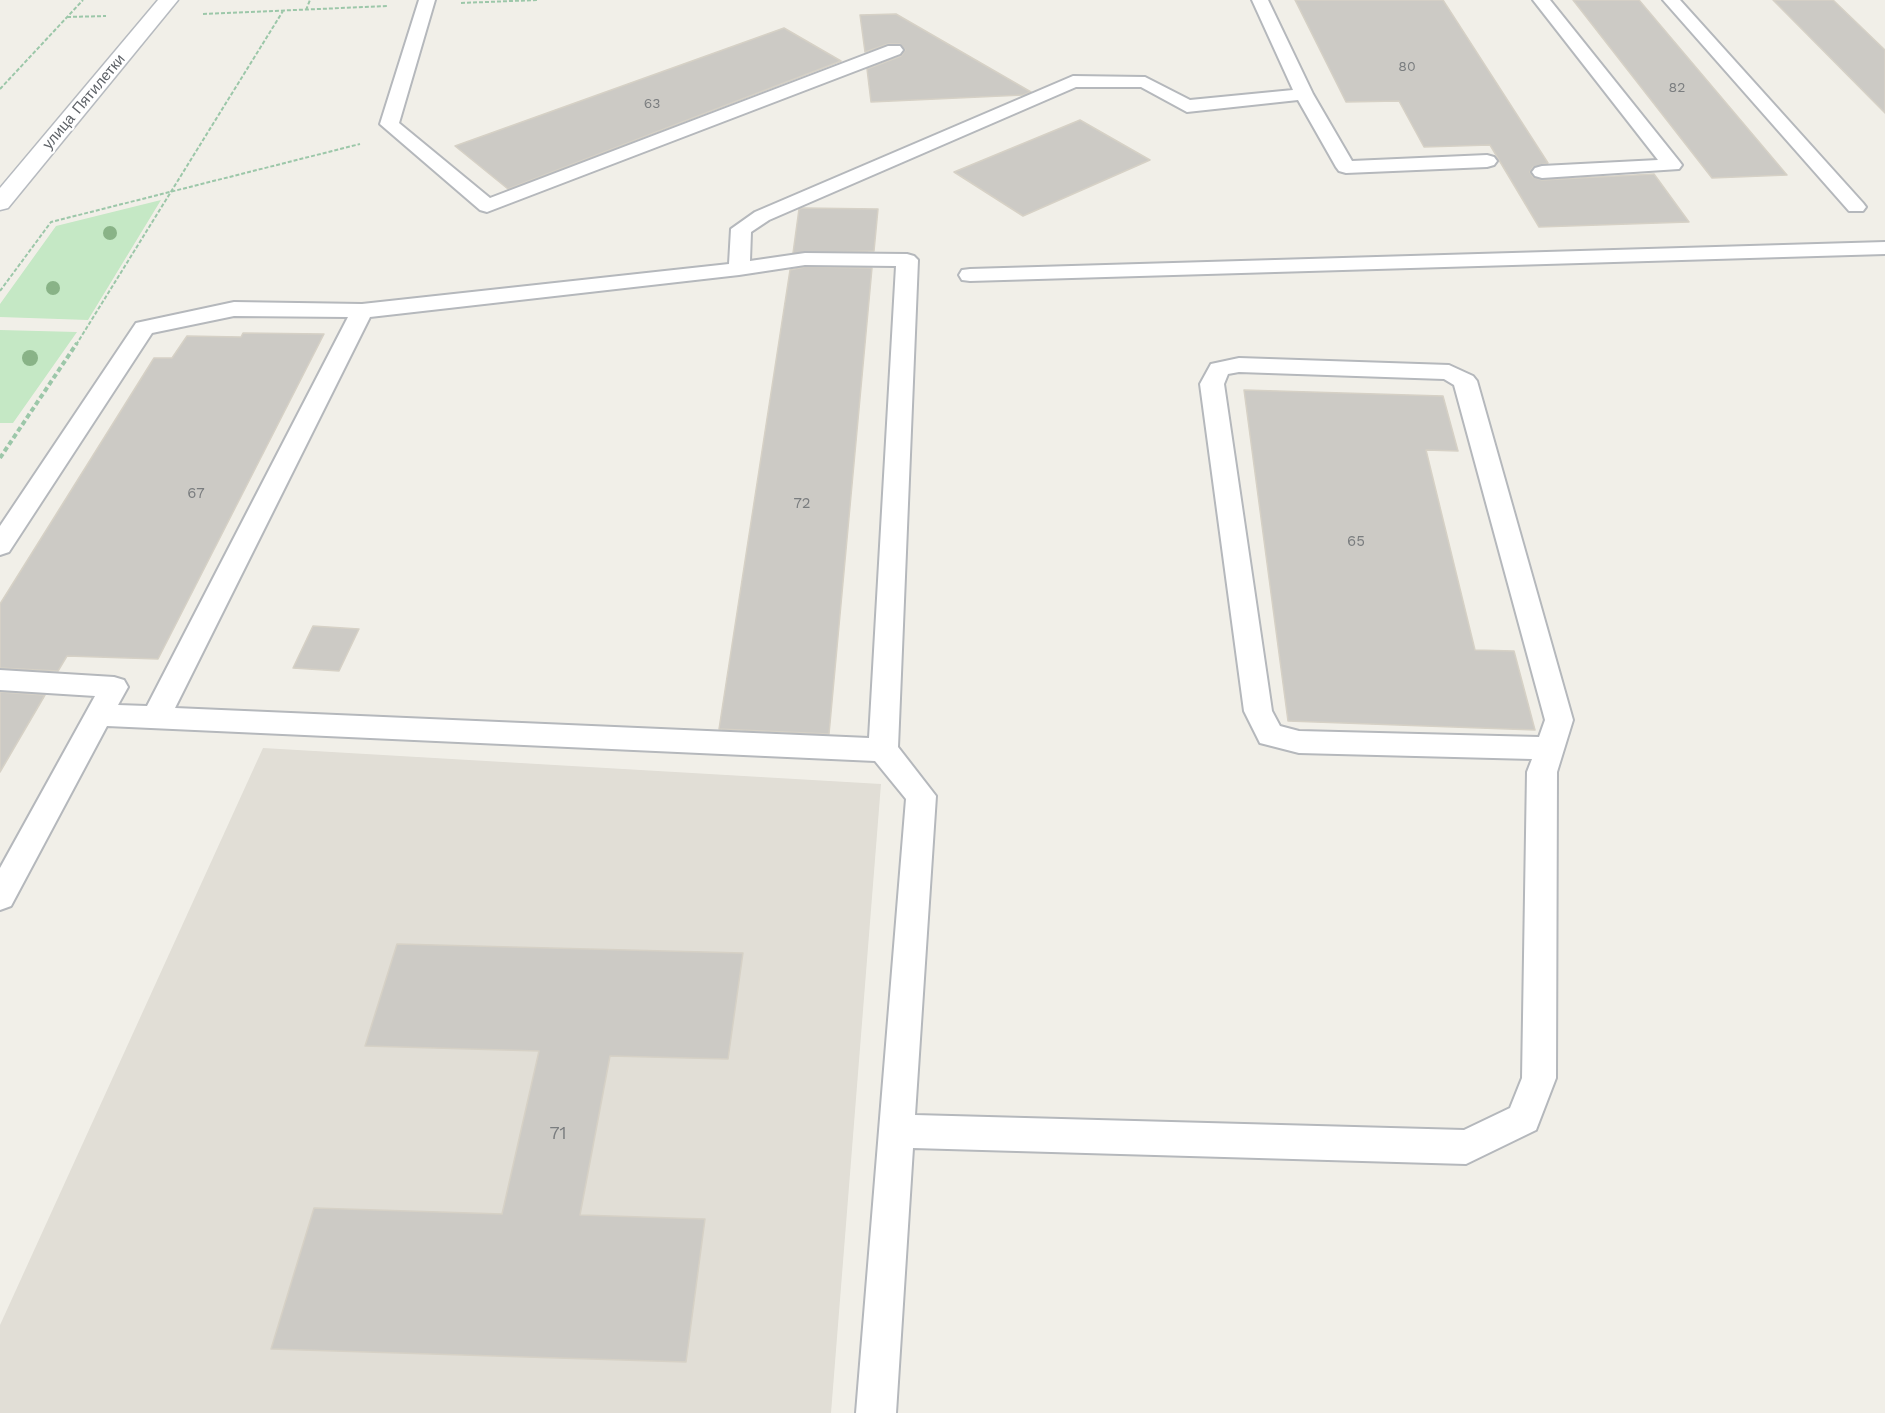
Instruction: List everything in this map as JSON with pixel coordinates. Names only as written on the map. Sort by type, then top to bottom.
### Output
[{"type":"main road","name":"улица Пятилетки","points":[[0,203],[162,8]]},
{"type":"lane","points":[[1260,0],[1304,94],[1346,167],[1487,161]]},
{"type":"lane","points":[[1541,0],[1672,165],[1542,172]]},
{"type":"lane","points":[[1671,0],[1856,207]]},
{"type":"lane","points":[[426,2],[389,124],[487,206],[894,50]]},
{"type":"lane","points":[[739,269],[741,229],[762,216],[1073,81],[1145,82],[1187,106],[1304,94]]},
{"type":"lane","points":[[970,275],[1885,248]]},
{"type":"lane","points":[[0,546],[144,328],[234,309],[362,311],[739,269],[805,259],[907,260],[883,750],[921,796],[876,1413]]},
{"type":"lane","points":[[156,717],[362,311]]},
{"type":"lane","points":[[897,1131],[1466,1147],[1524,1119],[1539,1078],[1542,772],[1559,720],[1465,381],[1449,372],[1239,365],[1219,369],[1212,384],[1258,711],[1270,735],[1299,742],[1549,748]]},
{"type":"lane","points":[[0,680],[114,687],[0,897]]},
{"type":"lane","points":[[100,715],[883,750]]},
{"type":"path","points":[[0,89],[83,0]]},
{"type":"path","points":[[306,10],[310,0]]},
{"type":"path","points":[[68,17],[162,8],[283,11],[426,2],[537,0]]},
{"type":"path","points":[[0,458],[88,327],[283,11]]},
{"type":"path","points":[[0,291],[51,222],[401,134]]},
{"type":"shaded area","points":[[263,748],[881,784],[831,1413],[0,1413],[0,1325]]},
{"type":"green space","points":[[161,200],[88,320],[0,317],[0,304],[56,226]]},
{"type":"green space","points":[[0,330],[77,332],[13,423],[0,423]]},
{"type":"building","points":[[1295,0],[1443,0],[1548,163],[1533,167],[1530,172],[1533,177],[1542,180],[1654,174],[1689,222],[1539,227],[1490,145],[1424,147],[1399,101],[1346,102]]},
{"type":"building","points":[[1573,0],[1639,0],[1787,175],[1712,178]]},
{"type":"building","points":[[1773,0],[1833,0],[1885,50],[1885,113]]},
{"type":"building","points":[[896,14],[1031,92],[1023,95],[871,102],[867,69],[901,56],[905,50],[900,44],[888,44],[865,52],[860,15]]},
{"type":"building","points":[[784,28],[841,61],[508,189],[455,146]]},
{"type":"building","points":[[1080,120],[1150,160],[1023,216],[954,172]]},
{"type":"building","points":[[799,209],[878,209],[874,251],[793,253]]},
{"type":"building","points":[[805,267],[872,268],[829,734],[719,729],[790,270]]},
{"type":"building","points":[[243,333],[324,334],[158,659],[67,656],[58,671],[0,668],[0,604],[154,358],[172,358],[187,336],[241,337]]},
{"type":"building","points":[[1244,390],[1443,396],[1458,451],[1426,450],[1475,650],[1514,651],[1535,730],[1288,721]]},
{"type":"building","points":[[313,626],[359,629],[339,671],[293,668]]},
{"type":"building","points":[[0,692],[45,695],[0,772]]},
{"type":"building","points":[[397,944],[743,953],[728,1059],[610,1056],[580,1215],[705,1219],[686,1362],[271,1349],[314,1208],[502,1214],[539,1051],[365,1046]]}]
